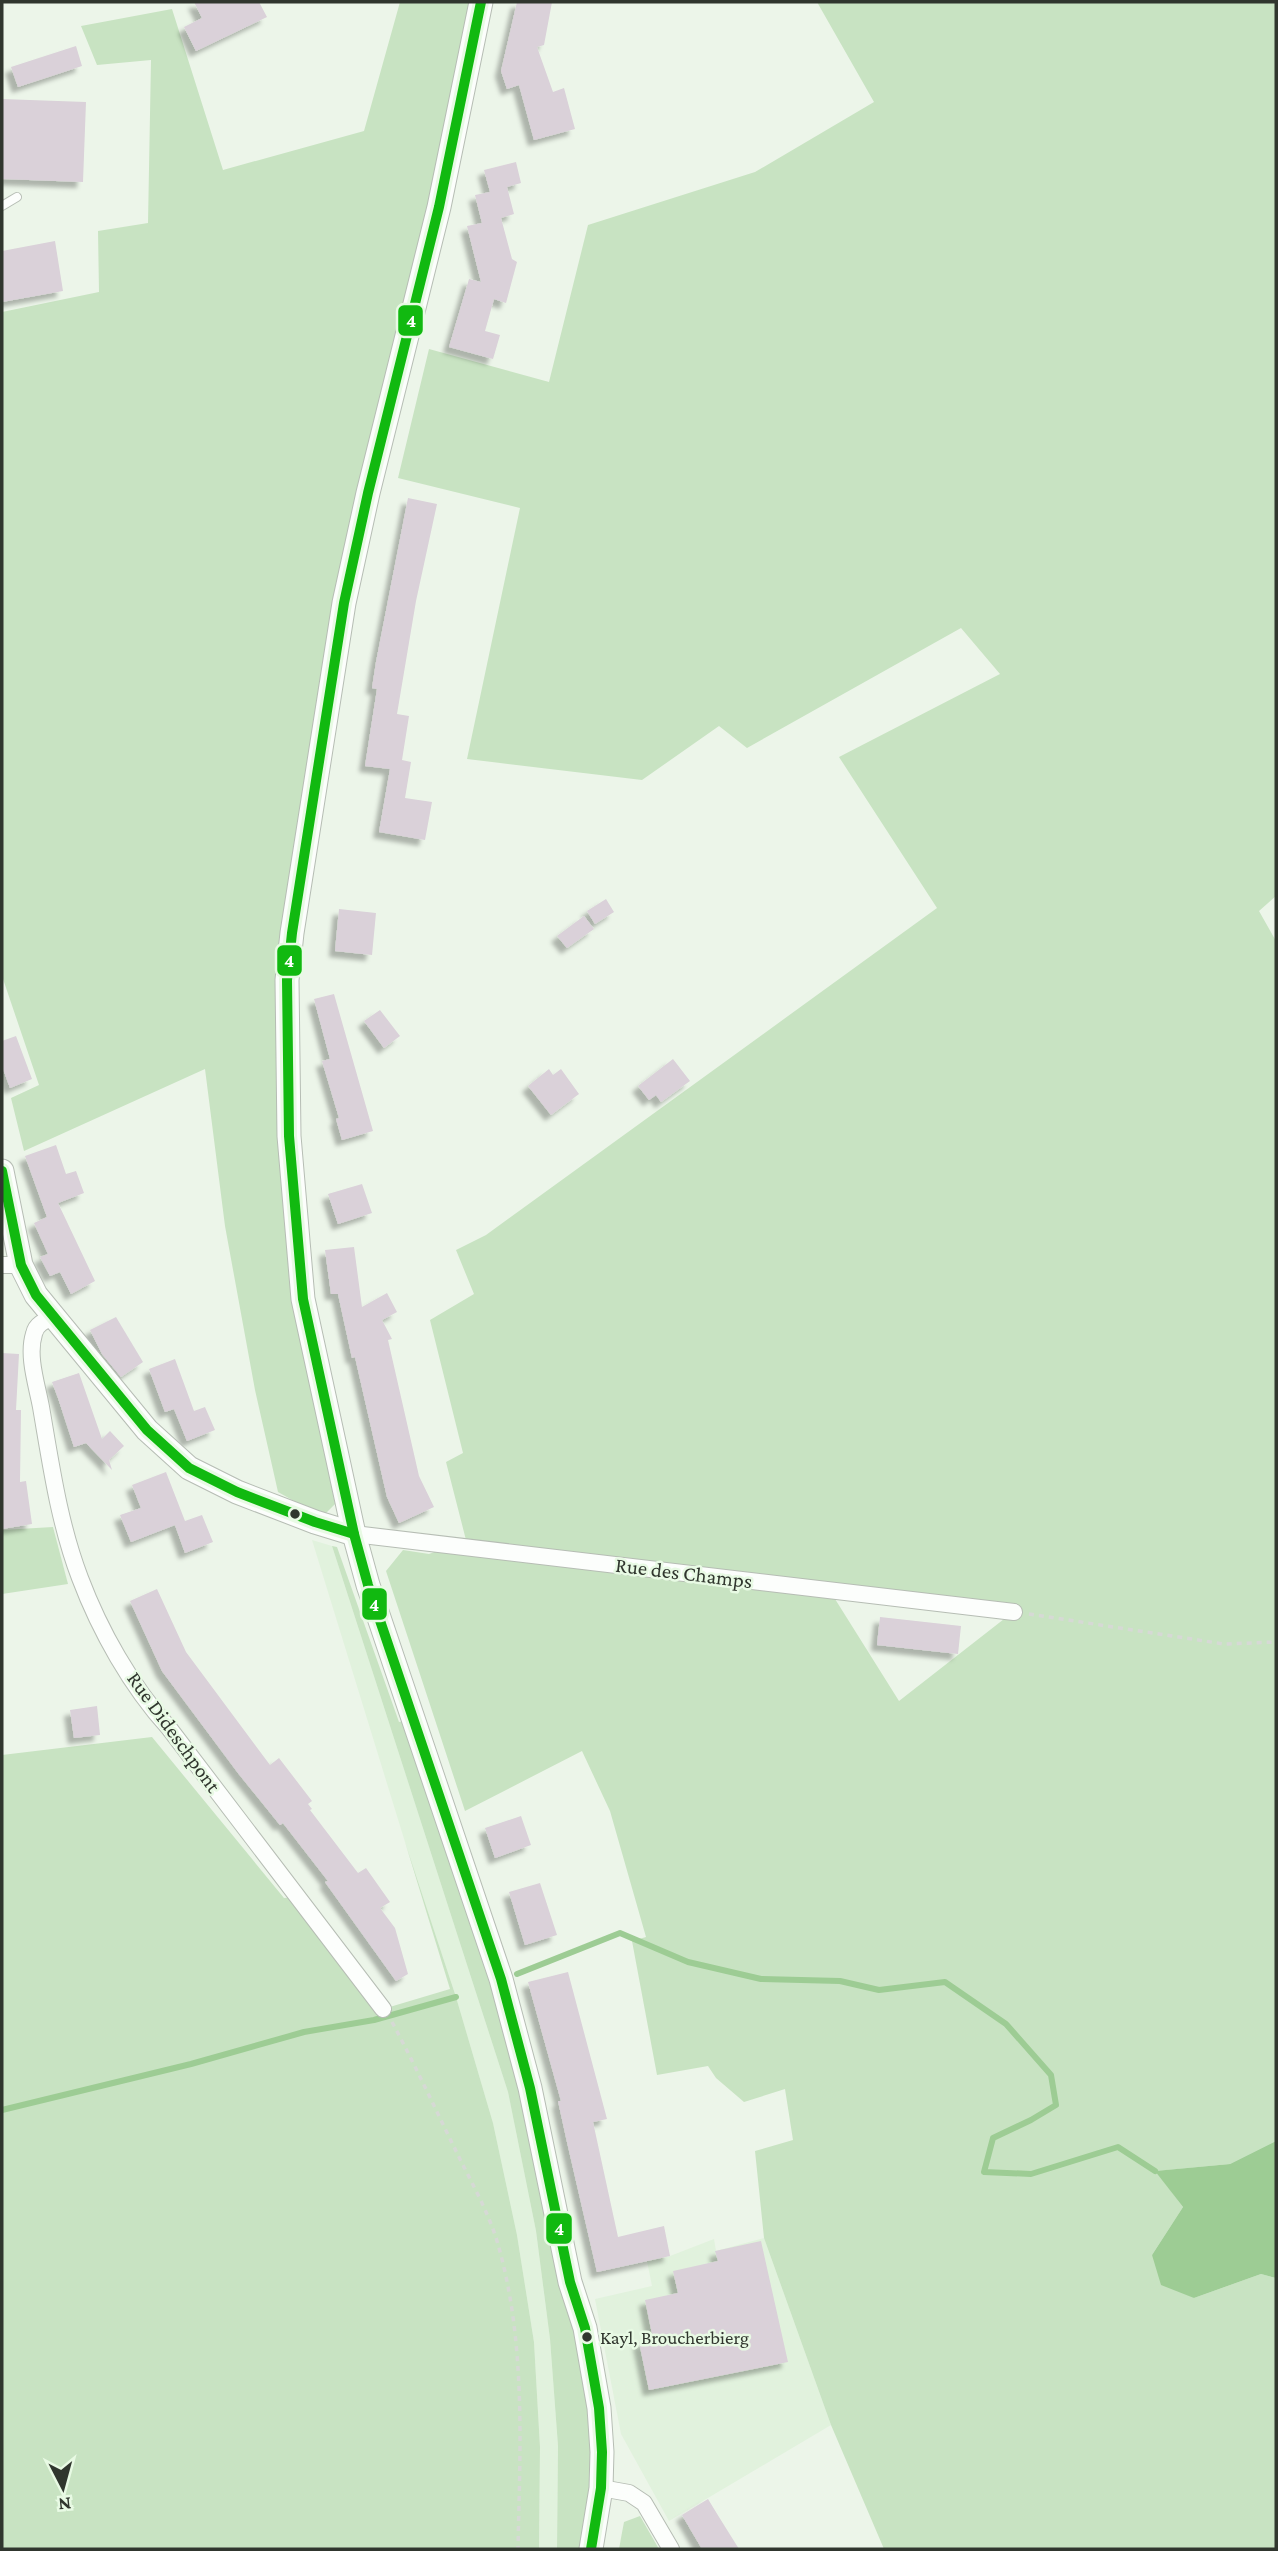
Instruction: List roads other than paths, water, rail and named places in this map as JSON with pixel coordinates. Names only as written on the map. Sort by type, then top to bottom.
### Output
[{"type":"main road","points":[[481,2],[439,207],[368,493],[344,603],[301,869],[288,980],[289,1136],[303,1299],[354,1534],[384,1634],[501,1979],[530,2088],[570,2282],[585,2328],[599,2407],[602,2452],[601,2488],[591,2549]]},
{"type":"main road","points":[[2,1171],[11,1265],[147,1430],[188,1468],[237,1492],[354,1534]]},
{"type":"street","name":"Rue Dideschpont","points":[[53,1318],[43,1321],[34,1331],[34,1370],[57,1503],[80,1577],[104,1632],[150,1707],[169,1728],[383,2010]]},
{"type":"street","name":"Rue des Champs","points":[[354,1534],[1014,1612]]},
{"type":"street","points":[[601,2488],[629,2493],[644,2503],[671,2549]]},
{"type":"lane","points":[[2,206],[17,197]]},
{"type":"waterway","points":[[517,1974],[620,1933],[688,1962],[761,1979],[840,1981],[879,1990],[945,1982],[1006,2024],[1051,2075],[1056,2105],[993,2138],[984,2172],[1031,2174],[1118,2147],[1155,2171]]},
{"type":"waterway","points":[[2,2110],[191,2064],[304,2032],[374,2020],[456,1997]]},
{"type":"place","name":"Kayl, Broucherbierg","points":[[587,2337]]}]
